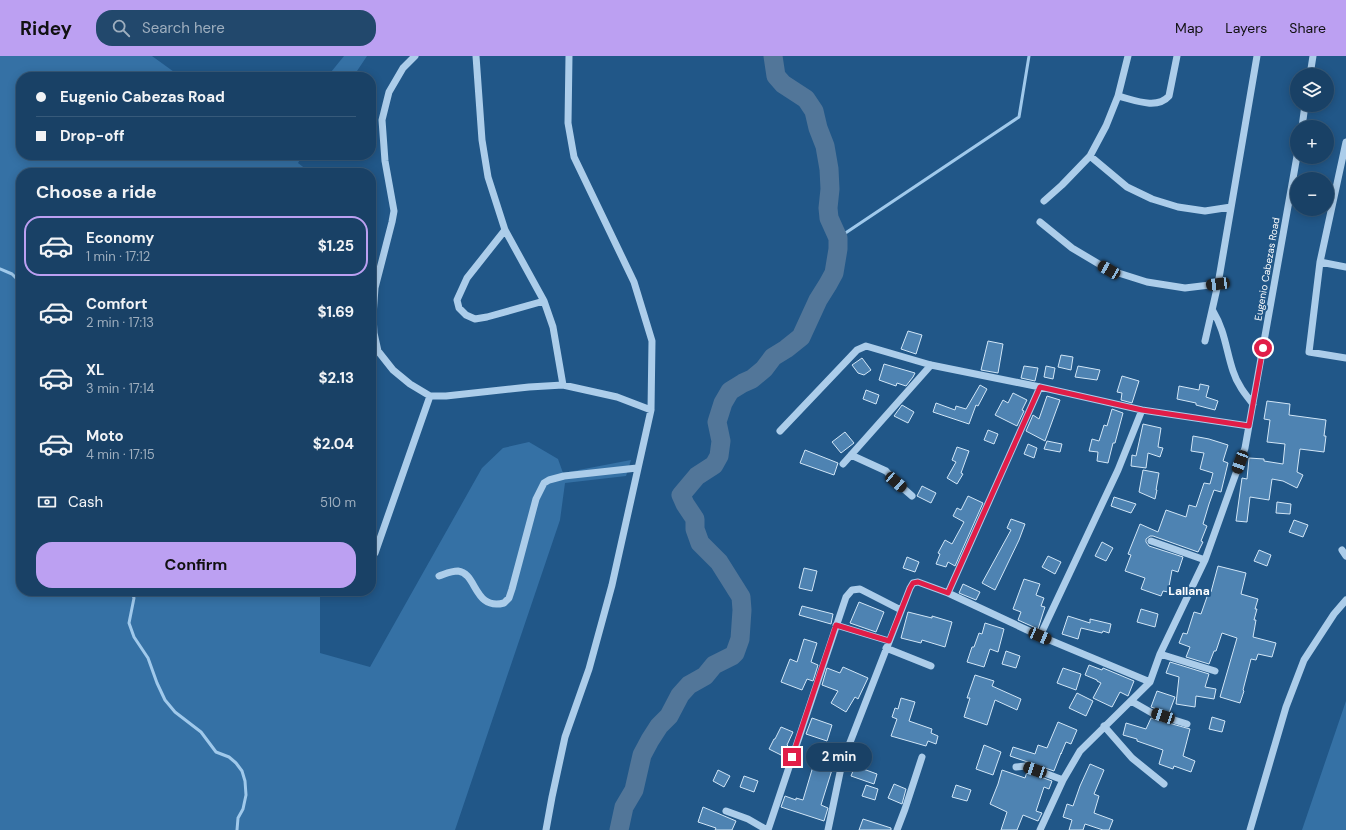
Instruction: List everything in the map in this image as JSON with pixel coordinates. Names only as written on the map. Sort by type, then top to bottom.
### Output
[{"type":"street","points":[[376,281],[394,211],[384,153],[382,120],[389,92],[403,68],[415,56]]},
{"type":"street","points":[[476,56],[482,140],[488,178],[505,230],[544,301],[552,327],[563,385]]},
{"type":"street","points":[[546,830],[566,737],[589,669],[612,585],[651,410],[652,341],[634,282],[574,156],[568,123],[569,56]]},
{"type":"street","points":[[1044,201],[1090,156],[1106,126],[1118,96],[1128,56]]},
{"type":"street","points":[[1118,96],[1145,103],[1156,103],[1165,100],[1169,96],[1177,56]]},
{"type":"street","points":[[1205,341],[1213,312],[1257,56]]},
{"type":"street","points":[[1311,68],[1313,56]]},
{"type":"street","points":[[1346,142],[1343,171],[1320,262],[1309,352],[1346,358]]},
{"type":"street","points":[[1090,156],[1127,187],[1152,199],[1178,207],[1204,211],[1231,207]]},
{"type":"street","name":"Eugenio Cabezas Road","points":[[1040,830],[1063,780],[1080,751],[1150,682],[1160,654],[1205,560],[1245,448],[1296,164]]},
{"type":"street","points":[[1040,222],[1072,248],[1109,270],[1147,282],[1185,288],[1218,284]]},
{"type":"street","points":[[505,230],[467,278],[457,300],[460,308],[466,315],[475,319],[544,301]]},
{"type":"street","points":[[1320,262],[1346,267]]},
{"type":"street","points":[[1213,312],[1219,322],[1233,373],[1241,388],[1253,404]]},
{"type":"street","points":[[376,342],[378,351],[393,370],[410,384],[430,396],[446,396],[563,385],[617,398],[651,410]]},
{"type":"street","points":[[780,431],[857,350],[866,346],[930,365],[1040,387],[1142,410],[1249,426]]},
{"type":"street","points":[[844,464],[930,365]]},
{"type":"street","points":[[948,593],[1040,387]]},
{"type":"street","points":[[376,553],[430,396]]},
{"type":"street","points":[[1040,636],[1118,470],[1142,410]]},
{"type":"street","points":[[851,455],[886,471],[912,496]]},
{"type":"street","points":[[439,576],[450,572],[460,571],[466,575],[482,598],[493,605],[504,603],[509,598],[512,590],[536,499],[544,483],[564,476],[637,468]]},
{"type":"street","points":[[1151,541],[1205,560]]},
{"type":"street","points":[[828,830],[842,763],[901,610],[913,583],[918,582],[948,593],[1040,636],[1150,682]]},
{"type":"street","points":[[726,811],[748,819],[768,830],[848,593],[856,589],[860,589],[901,610]]},
{"type":"street","points":[[1250,830],[1286,706],[1304,660],[1334,614],[1346,600]]},
{"type":"street","points":[[836,625],[888,645],[930,666]]},
{"type":"street","points":[[1160,654],[1215,671]]},
{"type":"street","points":[[1131,701],[1152,713],[1187,724]]},
{"type":"street","points":[[1104,726],[1132,758],[1164,784]]},
{"type":"street","points":[[897,830],[906,808],[922,757]]},
{"type":"street","points":[[1016,767],[1026,766],[1063,780]]},
{"type":"shaded area","points":[[0,56],[152,56],[174,72],[16,72],[16,160],[300,160],[298,163],[304,168],[16,168],[16,596],[320,596],[320,653],[370,667],[482,468],[503,448],[529,442],[558,459],[563,473],[631,460],[626,476],[565,483],[560,520],[455,830],[0,830]]},
{"type":"shaded area","points":[[344,56],[367,56],[356,72],[331,72]]},
{"type":"shaded area","points":[[1346,701],[1346,830],[1302,830]]},
{"type":"building","points":[[908,331],[922,335],[916,354],[901,349]]},
{"type":"building","points":[[988,341],[1003,344],[998,373],[981,370]]},
{"type":"building","points":[[1061,355],[1073,357],[1071,370],[1058,367]]},
{"type":"building","points":[[862,358],[871,370],[864,375],[858,373],[852,365]]},
{"type":"building","points":[[884,364],[915,373],[906,386],[897,383],[896,386],[879,380]]},
{"type":"building","points":[[1024,366],[1038,368],[1035,381],[1021,378]]},
{"type":"building","points":[[1046,366],[1055,368],[1053,379],[1044,377]]},
{"type":"building","points":[[1078,366],[1100,370],[1097,380],[1075,377]]},
{"type":"building","points":[[1122,376],[1139,381],[1132,403],[1121,400],[1122,393],[1117,392]]},
{"type":"building","points":[[1200,384],[1209,386],[1206,397],[1218,401],[1215,410],[1196,405],[1196,403],[1177,399],[1179,386],[1199,390]]},
{"type":"building","points":[[980,385],[987,389],[978,406],[976,405],[969,424],[933,412],[936,403],[955,410],[956,406],[966,409]]},
{"type":"building","points":[[866,390],[879,395],[876,404],[863,399]]},
{"type":"building","points":[[1013,393],[1027,400],[1017,426],[995,415],[1003,400],[1008,403]]},
{"type":"building","points":[[1047,396],[1060,400],[1045,441],[1026,431],[1033,415],[1039,419]]},
{"type":"building","points":[[1267,401],[1290,404],[1289,415],[1326,420],[1324,452],[1300,449],[1297,472],[1303,475],[1297,488],[1283,481],[1272,479],[1269,500],[1250,497],[1247,522],[1236,521],[1242,478],[1247,479],[1249,458],[1264,459],[1264,461],[1283,464],[1285,444],[1267,442],[1270,420],[1264,419]]},
{"type":"building","points":[[902,405],[914,412],[908,423],[894,416]]},
{"type":"building","points":[[1112,409],[1123,413],[1108,463],[1097,461],[1098,452],[1089,451],[1092,439],[1099,441],[1104,425],[1107,426]]},
{"type":"building","points":[[1143,424],[1161,428],[1158,447],[1163,448],[1160,457],[1148,453],[1146,468],[1131,466],[1132,455],[1136,456]]},
{"type":"building","points":[[988,430],[998,434],[994,444],[984,440]]},
{"type":"building","points":[[845,432],[854,443],[841,453],[832,442]]},
{"type":"building","points":[[1193,436],[1228,445],[1223,461],[1228,463],[1221,492],[1214,490],[1209,504],[1203,524],[1207,526],[1201,541],[1203,542],[1198,552],[1153,536],[1146,539],[1149,546],[1183,557],[1178,572],[1172,570],[1168,592],[1163,591],[1161,596],[1141,589],[1145,578],[1125,571],[1131,555],[1128,554],[1140,524],[1158,532],[1166,510],[1186,517],[1189,505],[1196,507],[1204,483],[1210,484],[1213,473],[1200,469],[1204,453],[1191,451]]},
{"type":"building","points":[[1047,441],[1062,444],[1060,452],[1044,449]]},
{"type":"building","points":[[1028,444],[1037,448],[1034,458],[1024,454]]},
{"type":"building","points":[[957,447],[969,451],[961,473],[963,474],[957,484],[947,478],[956,462],[952,460]]},
{"type":"building","points":[[805,450],[838,463],[834,475],[800,463]]},
{"type":"building","points":[[1143,470],[1159,473],[1155,499],[1139,492]]},
{"type":"building","points":[[922,486],[936,493],[931,503],[917,496]]},
{"type":"building","points":[[968,496],[983,503],[955,566],[948,562],[946,567],[936,564],[940,554],[938,553],[945,540],[952,544],[964,522],[953,516],[957,508],[961,510]]},
{"type":"building","points":[[1114,497],[1136,504],[1131,513],[1111,506]]},
{"type":"building","points":[[1277,502],[1291,504],[1290,514],[1276,513]]},
{"type":"building","points":[[1011,519],[1025,524],[995,590],[982,583],[1011,530],[1007,528]]},
{"type":"building","points":[[1294,520],[1308,525],[1303,537],[1289,532]]},
{"type":"building","points":[[1102,542],[1113,548],[1106,561],[1095,556]]},
{"type":"building","points":[[1259,550],[1271,555],[1267,566],[1254,561]]},
{"type":"building","points":[[1048,556],[1061,562],[1055,574],[1042,567]]},
{"type":"building","points":[[907,557],[919,562],[915,572],[903,568]]},
{"type":"building","points":[[1218,566],[1246,573],[1241,594],[1258,599],[1255,609],[1257,609],[1254,620],[1256,620],[1253,637],[1276,643],[1272,657],[1258,654],[1256,660],[1251,659],[1240,703],[1220,697],[1237,638],[1222,633],[1216,651],[1214,651],[1209,664],[1186,657],[1190,647],[1179,643],[1183,633],[1187,634],[1194,612],[1201,614],[1209,591],[1211,592]]},
{"type":"building","points":[[804,568],[817,571],[812,591],[799,588]]},
{"type":"building","points":[[1024,579],[1040,584],[1036,595],[1044,598],[1041,606],[1045,607],[1038,629],[1018,620],[1021,612],[1013,609]]},
{"type":"building","points":[[963,584],[980,592],[976,600],[959,593]]},
{"type":"building","points":[[859,602],[884,612],[876,632],[850,623]]},
{"type":"building","points":[[802,606],[833,614],[831,624],[799,615]]},
{"type":"building","points":[[1141,609],[1158,614],[1155,627],[1137,622]]},
{"type":"building","points":[[908,612],[932,618],[932,616],[952,622],[945,647],[922,640],[921,643],[901,638]]},
{"type":"building","points":[[1068,616],[1090,623],[1090,619],[1111,624],[1109,633],[1103,631],[1102,633],[1081,628],[1078,639],[1062,634]]},
{"type":"building","points":[[985,623],[1004,629],[998,652],[990,649],[984,667],[967,662],[979,633],[982,634]]},
{"type":"building","points":[[804,639],[817,643],[811,662],[818,665],[813,681],[807,679],[802,690],[781,682],[790,659],[797,662]]},
{"type":"building","points":[[1006,651],[1020,656],[1016,668],[1002,664]]},
{"type":"building","points":[[1170,662],[1209,674],[1205,687],[1216,689],[1214,699],[1196,696],[1195,707],[1176,704],[1179,677],[1166,673]]},
{"type":"building","points":[[1089,665],[1102,670],[1103,668],[1134,681],[1128,696],[1120,692],[1112,707],[1093,698],[1101,683],[1085,675]]},
{"type":"building","points":[[843,667],[868,678],[858,699],[855,697],[846,712],[831,703],[838,691],[822,685],[827,668],[840,673]]},
{"type":"building","points":[[1063,668],[1081,674],[1076,690],[1057,683]]},
{"type":"building","points":[[975,675],[994,681],[992,686],[1021,699],[1017,710],[995,700],[987,725],[964,717],[970,698],[967,698]]},
{"type":"building","points":[[1157,691],[1175,697],[1169,713],[1151,707]]},
{"type":"building","points":[[1077,693],[1093,701],[1086,716],[1069,708]]},
{"type":"building","points":[[901,698],[915,702],[909,721],[932,729],[931,733],[938,736],[936,744],[928,741],[926,746],[891,736],[897,719],[892,717],[895,708],[898,709]]},
{"type":"building","points":[[1212,717],[1225,721],[1222,732],[1209,729]]},
{"type":"building","points":[[812,718],[832,725],[827,741],[806,734]]},
{"type":"building","points":[[1151,718],[1190,729],[1183,756],[1195,761],[1191,772],[1174,766],[1173,769],[1159,764],[1163,750],[1123,735],[1126,723],[1146,729]]},
{"type":"building","points":[[1058,722],[1077,730],[1071,744],[1066,742],[1054,771],[1010,756],[1013,747],[1035,754],[1038,745],[1047,748]]},
{"type":"building","points":[[781,727],[793,732],[783,756],[769,749]]},
{"type":"building","points":[[984,745],[1001,752],[993,775],[976,769]]},
{"type":"building","points":[[816,750],[836,757],[821,805],[828,808],[824,821],[781,807],[785,796],[796,800],[796,798],[803,800],[814,763],[812,762]]},
{"type":"building","points":[[1090,764],[1104,770],[1094,794],[1099,796],[1094,813],[1113,820],[1109,830],[1103,830],[1085,824],[1083,830],[1069,830],[1072,820],[1063,817],[1067,804],[1073,806]]},
{"type":"building","points":[[855,766],[877,774],[874,784],[851,776]]},
{"type":"building","points":[[718,770],[730,776],[724,787],[713,781]]},
{"type":"building","points":[[1002,770],[1025,778],[1027,772],[1052,781],[1049,789],[1044,787],[1036,811],[1042,813],[1038,821],[1023,815],[1017,830],[1001,830],[1007,812],[990,804]]},
{"type":"building","points":[[744,776],[758,781],[754,792],[740,787]]},
{"type":"building","points":[[894,784],[906,789],[902,804],[888,798]]},
{"type":"building","points":[[866,785],[878,789],[875,800],[862,796]]},
{"type":"building","points":[[956,785],[971,790],[967,801],[952,797]]},
{"type":"building","points":[[703,807],[736,821],[732,830],[715,830],[716,828],[698,822]]},
{"type":"building","points":[[863,819],[891,828],[891,830],[859,830]]},
{"type":"waterway","points":[[619,830],[624,807],[634,790],[642,755],[650,740],[659,726],[669,716],[680,695],[689,685],[705,676],[714,665],[732,656],[735,653],[740,639],[742,610],[741,597],[719,562],[700,543],[695,529],[695,519],[681,495],[697,476],[714,465],[719,456],[721,441],[717,422],[723,403],[730,391],[752,379],[764,369],[773,357],[801,337],[818,300],[834,273],[838,249],[838,238],[829,218],[829,169],[825,146],[818,128],[814,111],[806,99],[783,84],[776,76],[773,56]]},
{"type":"waterway","points":[[838,238],[1019,117],[1029,56]]},
{"type":"waterway","points":[[0,269],[12,274],[16,278]]},
{"type":"waterway","points":[[133,596],[129,623],[134,637],[148,658],[165,700],[175,712],[201,732],[216,752],[229,757],[242,771],[245,781],[246,795],[243,809],[238,818],[237,830]]},
{"type":"district","name":"Lallana","points":[[1189,591]]},
{"type":"route","points":[[792,757],[836,625],[889,641],[913,583],[918,582],[948,593],[1040,387],[1142,410],[1249,426],[1263,348]]}]
